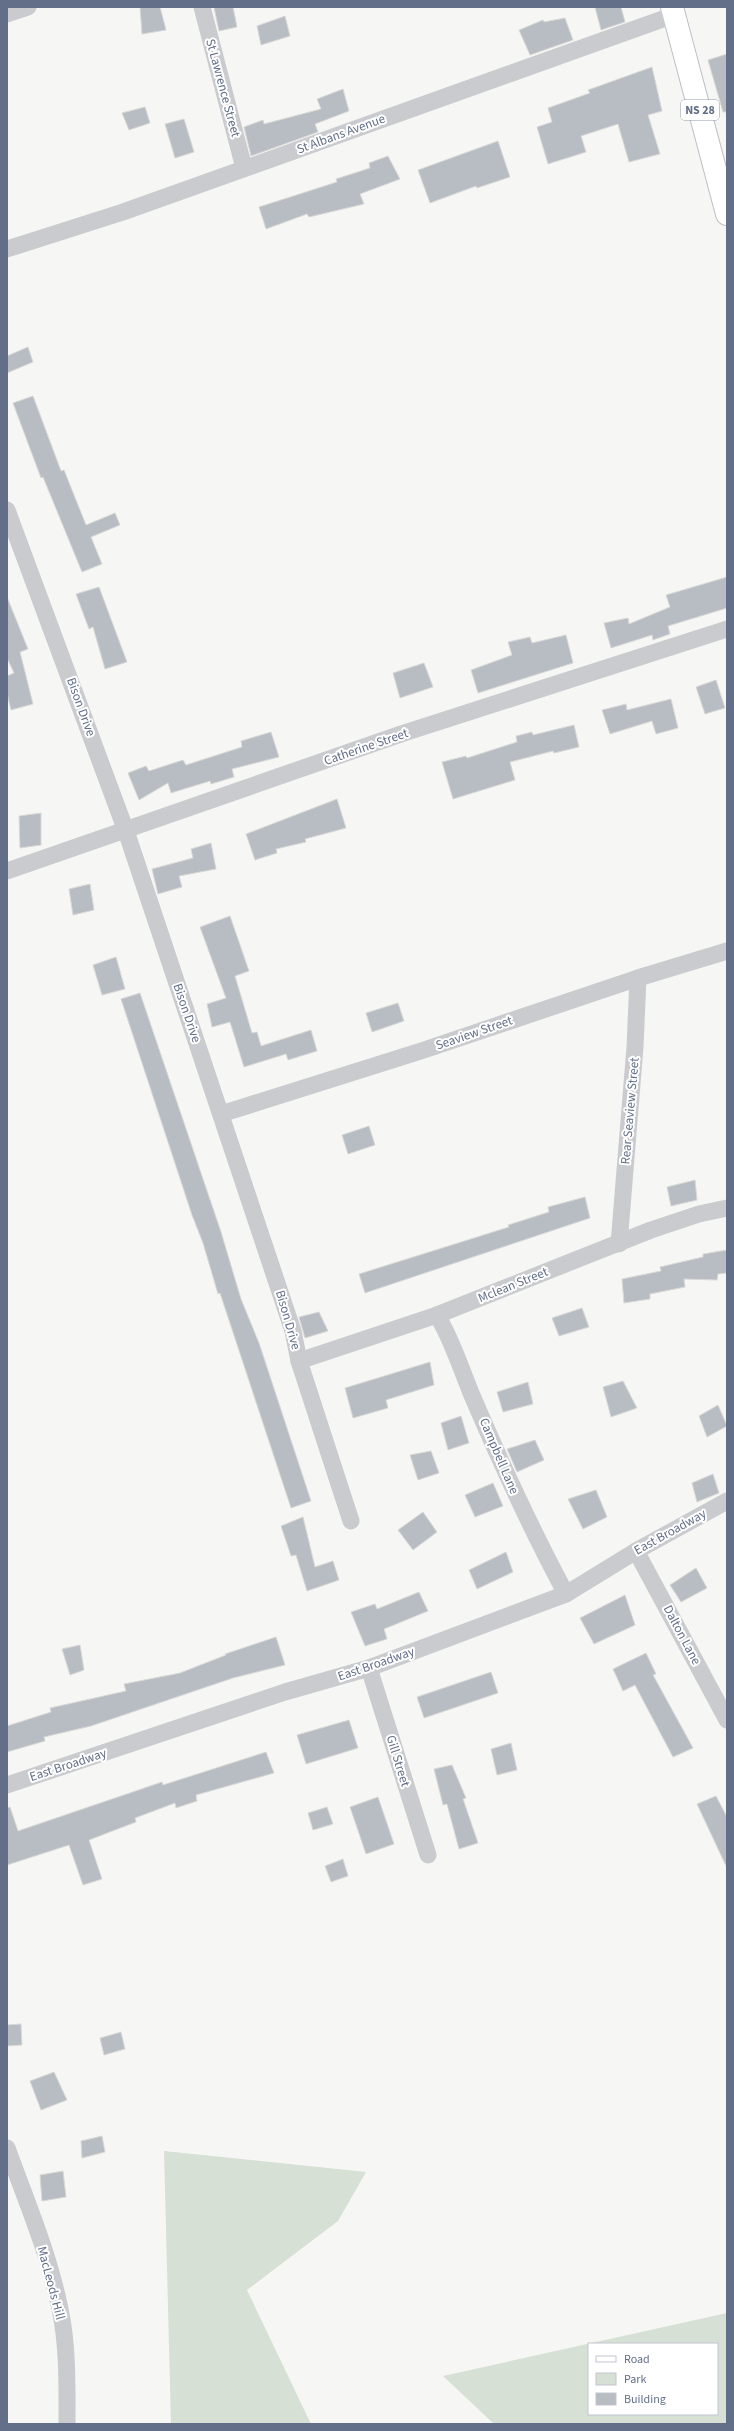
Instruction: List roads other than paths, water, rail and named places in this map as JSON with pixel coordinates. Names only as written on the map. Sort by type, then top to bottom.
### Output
[{"type":"main road","name":"NS 28","points":[[673,11],[722,171],[727,214]]},
{"type":"street","points":[[7,14],[28,7]]},
{"type":"street","name":"St Lawrence Street","points":[[202,7],[244,168]]},
{"type":"street","name":"St Albans Avenue","points":[[7,249],[123,212],[673,11]]},
{"type":"street","name":"Bison Drive","points":[[7,510],[126,831],[293,1331],[299,1361],[350,1521]]},
{"type":"street","name":"Catherine Street","points":[[7,871],[126,831],[400,734],[727,629]]},
{"type":"street","name":"Seaview Street","points":[[221,1114],[421,1051],[638,978],[727,951]]},
{"type":"street","name":"Rear Seaview Street","points":[[619,1244],[635,1047],[638,978]]},
{"type":"street","name":"Mclean Street","points":[[299,1361],[437,1315],[684,1219],[727,1208]]},
{"type":"street","name":"Campbell Lane","points":[[437,1315],[451,1338],[471,1392],[525,1517],[566,1594]]},
{"type":"street","name":"East Broadway","points":[[7,1786],[285,1692],[369,1668],[566,1594],[636,1551],[727,1501]]},
{"type":"street","name":"Dalton Lane","points":[[636,1551],[727,1720]]},
{"type":"street","name":"Gill Street","points":[[369,1668],[428,1855]]},
{"type":"street","name":"MacLeods Hill","points":[[7,2148],[44,2253],[60,2309],[66,2366],[68,2424]]}]
